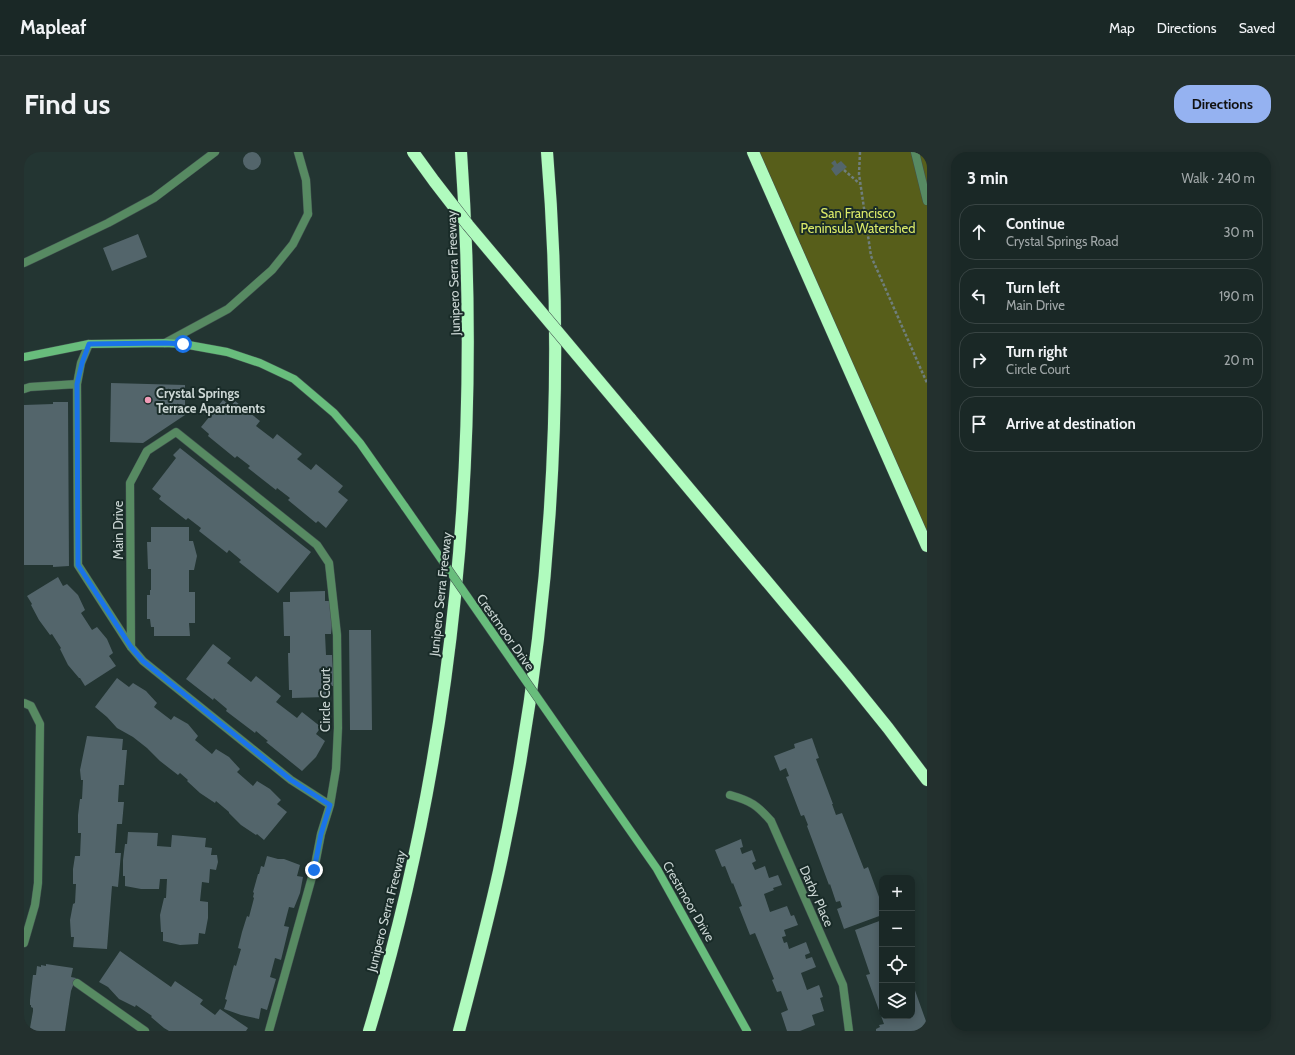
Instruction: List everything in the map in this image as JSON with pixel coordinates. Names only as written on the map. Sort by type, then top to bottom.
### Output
[{"type":"highway","points":[[413,152],[468,225],[846,676],[927,780]]},
{"type":"highway","name":"Junipero Serra Freeway","points":[[369,1031],[396,934],[422,815],[438,727],[455,599],[465,469],[468,366],[468,285],[461,152]]},
{"type":"highway","points":[[459,1031],[489,913],[508,827],[523,740],[540,612],[551,478],[555,350],[554,257],[547,152]]},
{"type":"highway","points":[[753,152],[927,546]]},
{"type":"street","points":[[24,263],[108,223],[154,198],[215,152]]},
{"type":"street","points":[[165,343],[228,309],[272,270],[293,244],[308,214],[306,180],[298,152]]},
{"type":"street","points":[[915,152],[927,201]]},
{"type":"street","points":[[89,344],[82,363],[77,384],[78,565],[131,647],[143,661],[291,780],[330,805]]},
{"type":"street","name":"Crestmoor Drive","points":[[24,357],[89,344],[183,344],[227,352],[260,363],[294,379],[323,403],[344,423],[405,507],[657,869],[748,1031]]},
{"type":"street","points":[[24,389],[30,387],[77,384]]},
{"type":"street","name":"Main Drive","points":[[131,647],[130,484],[148,451],[176,432]]},
{"type":"street","name":"Circle Court","points":[[176,432],[317,545],[329,562],[337,635],[338,728],[336,769],[330,805],[321,834],[314,870],[269,1031]]},
{"type":"street","points":[[24,702],[31,706],[40,724],[38,883],[35,905],[24,944]]},
{"type":"street","name":"Darby Place","points":[[730,795],[746,800],[760,809],[771,821],[843,985],[849,1031]]},
{"type":"street","points":[[77,983],[145,1031]]},
{"type":"path","points":[[860,152],[859,174],[871,256],[927,383]]},
{"type":"path","points":[[844,170],[861,185]]},
{"type":"green space","name":"San Francisco Peninsula Watershed","points":[[753,152],[927,152],[927,546]]},
{"type":"building","points":[[252,152],[258,155],[261,161],[258,167],[252,170],[246,167],[243,161],[246,155]]},
{"type":"building","points":[[835,160],[837,164],[841,161],[847,167],[836,176],[831,169],[834,166],[831,163]]},
{"type":"building","points":[[138,234],[147,257],[112,271],[103,248]]},
{"type":"building","name":"Crystal Springs Terrace Apartments","points":[[111,383],[185,385],[185,415],[143,443],[110,442]]},
{"type":"building","points":[[223,400],[231,406],[235,401],[260,421],[256,426],[273,439],[277,434],[302,454],[297,459],[311,470],[316,464],[343,486],[338,492],[348,500],[326,528],[318,521],[316,523],[288,500],[290,498],[277,488],[276,490],[248,468],[250,466],[237,456],[235,458],[208,436],[209,434],[201,427]]},
{"type":"building","points":[[53,402],[68,402],[69,566],[53,567],[53,565],[24,565],[24,405],[53,404]]},
{"type":"building","points":[[180,448],[311,552],[278,593],[239,562],[241,560],[229,550],[227,553],[199,531],[201,528],[188,518],[186,520],[159,499],[161,496],[152,489],[176,458],[173,455]]},
{"type":"building","points":[[151,527],[189,527],[189,541],[193,541],[197,556],[194,570],[189,570],[189,592],[195,592],[195,623],[189,623],[190,636],[154,636],[154,627],[151,627],[150,619],[147,619],[147,595],[150,595],[151,590],[151,569],[148,569],[147,542],[151,542]]},
{"type":"building","points":[[58,577],[63,586],[67,584],[78,595],[85,610],[81,613],[92,630],[97,627],[107,639],[113,653],[109,656],[116,666],[85,686],[68,665],[60,649],[61,648],[52,634],[50,635],[39,620],[27,596]]},
{"type":"building","points":[[325,591],[325,601],[330,601],[333,617],[331,634],[325,634],[326,655],[332,655],[333,686],[326,686],[326,697],[292,698],[292,690],[289,690],[288,653],[290,653],[290,636],[284,636],[283,602],[290,602],[290,592]]},
{"type":"building","points":[[349,630],[371,630],[372,730],[350,730]]},
{"type":"building","points":[[213,644],[231,658],[227,663],[251,682],[256,676],[281,696],[276,702],[297,718],[302,712],[321,727],[316,734],[325,741],[316,757],[302,771],[266,742],[268,741],[256,731],[255,733],[226,711],[227,709],[214,698],[213,700],[186,679]]},
{"type":"building","points":[[117,678],[129,687],[133,683],[146,691],[157,703],[154,707],[171,720],[174,716],[188,724],[198,736],[195,740],[212,754],[216,749],[229,757],[240,769],[237,772],[253,786],[257,781],[270,789],[281,800],[277,804],[287,812],[264,840],[257,834],[256,835],[241,825],[216,801],[215,803],[200,793],[180,773],[178,775],[133,737],[117,728],[95,707]]},
{"type":"building","points":[[87,736],[123,739],[122,750],[127,750],[124,785],[119,785],[118,802],[124,802],[122,824],[117,824],[115,853],[121,853],[118,887],[112,886],[107,949],[73,947],[74,937],[71,937],[70,920],[73,904],[75,903],[76,884],[73,884],[73,869],[75,856],[80,856],[81,833],[78,833],[78,815],[80,799],[82,799],[83,780],[81,780],[80,770]]},
{"type":"building","points":[[812,738],[819,758],[816,759],[836,815],[842,813],[864,869],[868,867],[879,897],[879,916],[844,929],[837,909],[842,907],[840,901],[836,902],[830,884],[829,885],[807,826],[808,825],[804,815],[801,816],[786,777],[789,776],[786,768],[780,771],[774,756],[795,748],[794,744]]},
{"type":"building","points":[[128,832],[158,833],[157,846],[171,847],[172,835],[206,838],[205,847],[212,848],[211,855],[217,855],[218,862],[216,870],[210,869],[209,883],[202,882],[200,901],[208,902],[208,918],[205,934],[199,933],[198,944],[180,945],[163,941],[160,915],[164,898],[166,898],[167,879],[160,879],[159,889],[141,889],[125,886],[125,876],[123,876],[123,860]]},
{"type":"building","points":[[741,839],[743,847],[740,848],[742,854],[752,850],[756,861],[752,863],[755,870],[765,866],[769,878],[778,875],[782,885],[773,888],[774,890],[764,894],[770,912],[787,906],[791,916],[794,915],[798,925],[784,930],[786,936],[782,937],[784,943],[787,942],[789,949],[806,942],[810,953],[805,955],[806,959],[812,957],[816,967],[801,973],[807,990],[819,985],[823,997],[820,998],[824,1011],[812,1015],[815,1025],[800,1031],[787,1031],[781,1013],[788,1010],[781,991],[777,992],[772,980],[774,979],[755,933],[750,935],[739,907],[742,906],[733,883],[732,884],[725,866],[722,867],[715,850]]},
{"type":"building","points":[[267,856],[284,859],[300,865],[297,876],[303,877],[300,893],[294,908],[289,907],[284,926],[289,927],[281,960],[275,958],[270,977],[276,979],[267,1010],[261,1008],[259,1019],[224,1009],[227,1000],[225,999],[234,965],[236,966],[241,949],[238,948],[242,932],[247,916],[249,917],[254,898],[253,892],[258,874],[261,866],[264,867]]},
{"type":"building","points":[[879,921],[879,1010],[866,975],[870,974],[855,930]]},
{"type":"building","points":[[120,951],[171,987],[175,981],[203,1000],[200,1004],[215,1015],[220,1009],[248,1028],[246,1031],[169,1031],[164,1028],[151,1017],[152,1016],[136,1005],[135,1007],[119,999],[108,987],[99,982]]},
{"type":"building","points":[[46,964],[73,968],[71,977],[76,978],[71,991],[65,1031],[27,1031],[27,1027],[30,1028],[33,1011],[33,1008],[30,1005],[30,1000],[33,975],[36,975],[37,966],[46,966]]},
{"type":"building","points":[[915,990],[927,1024],[927,1031],[876,1031],[876,1029],[880,1027],[879,1025],[884,1024],[882,1019],[915,1019]]},
{"type":"place","name":"Crystal Springs Terrace Apartments","points":[[148,400]]},
{"type":"route","points":[[183,344],[89,344],[82,363],[77,384],[78,565],[131,647],[143,661],[291,780],[330,805],[321,834],[314,870]]}]
